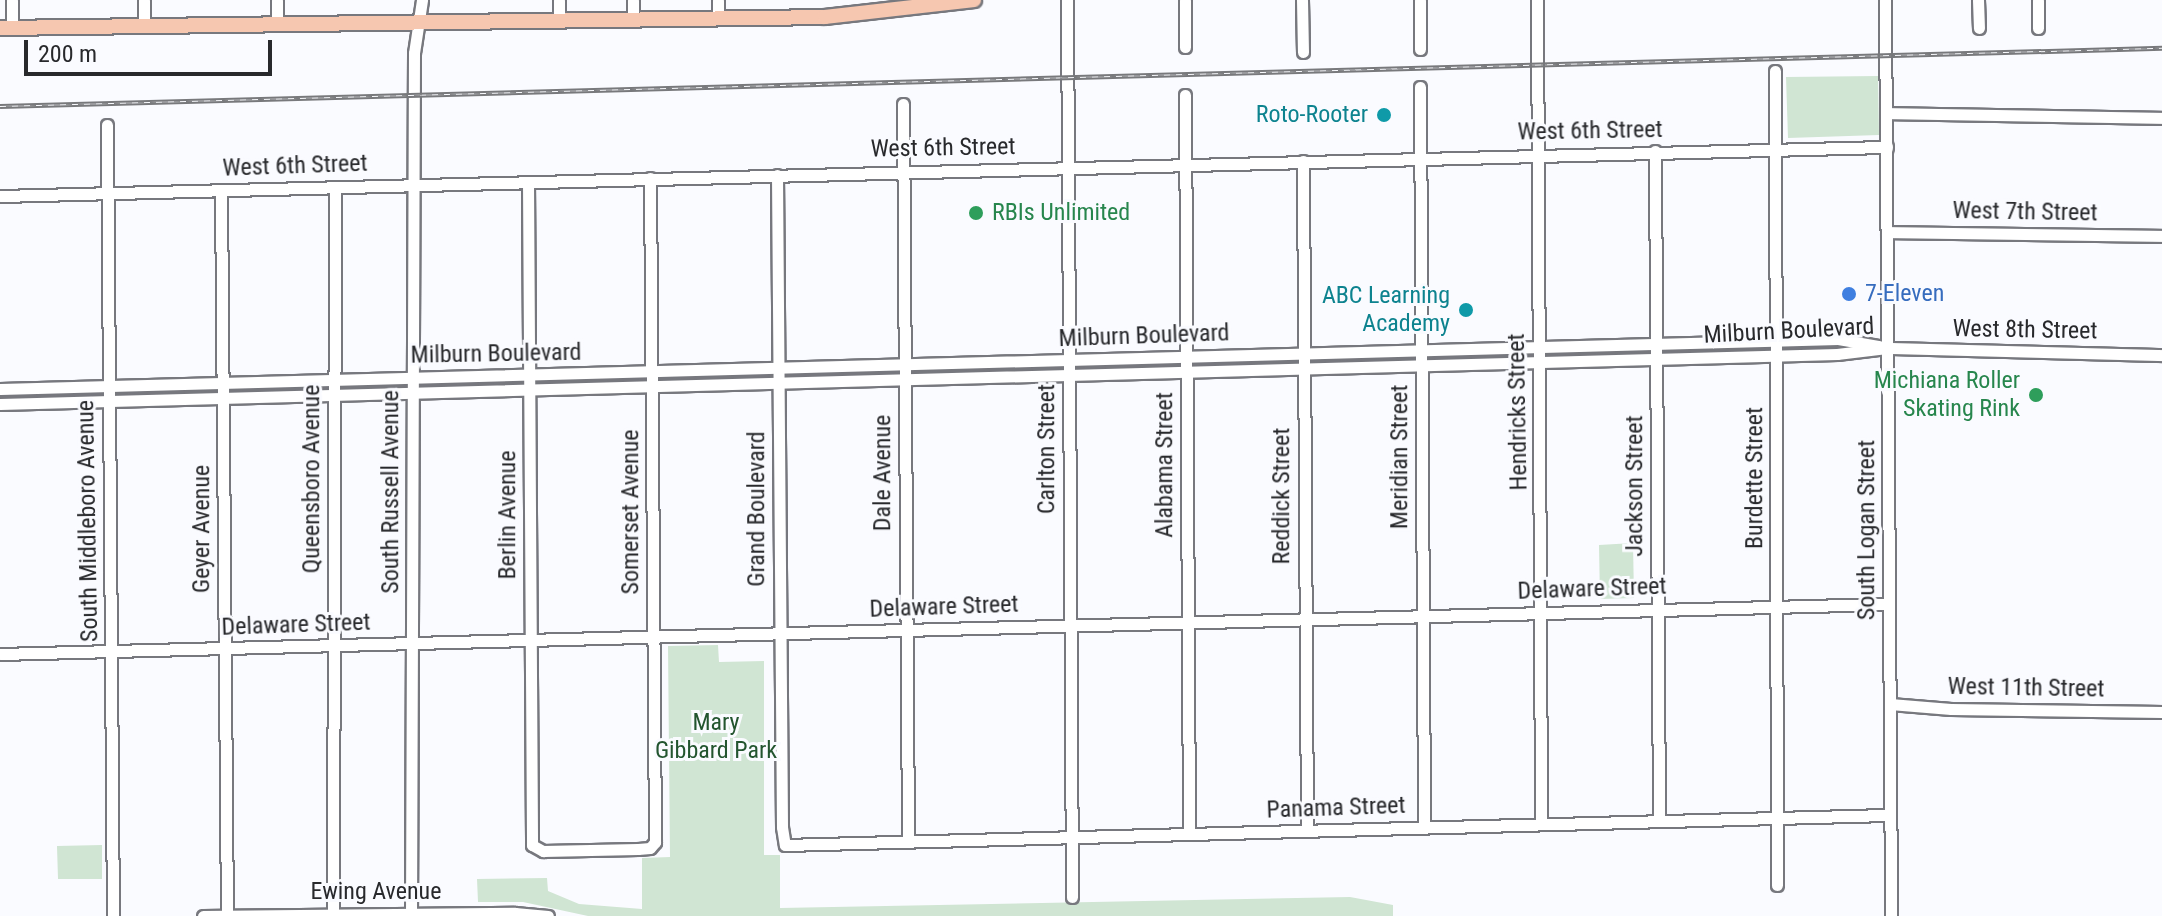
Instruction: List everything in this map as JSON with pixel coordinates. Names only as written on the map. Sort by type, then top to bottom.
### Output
[{"type":"main road","points":[[6,28],[718,19],[849,15],[974,0]]},
{"type":"street","points":[[6,28],[12,0]]},
{"type":"street","points":[[144,0],[144,27]]},
{"type":"street","points":[[277,0],[277,25]]},
{"type":"street","name":"South Russell Avenue","points":[[411,914],[414,43],[422,0]]},
{"type":"street","points":[[559,0],[559,21]]},
{"type":"street","points":[[633,0],[633,20]]},
{"type":"street","points":[[718,0],[718,19]]},
{"type":"street","name":"Carlton Street","points":[[1067,0],[1072,897]]},
{"type":"street","points":[[1185,0],[1185,47]]},
{"type":"street","points":[[1302,0],[1303,52]]},
{"type":"street","points":[[1420,0],[1420,49]]},
{"type":"street","name":"Hendricks Street","points":[[1537,0],[1541,824]]},
{"type":"street","name":"South Logan Street","points":[[1885,0],[1891,916]]},
{"type":"street","points":[[1978,0],[1979,28]]},
{"type":"street","points":[[2038,0],[2038,28]]},
{"type":"street","name":"Burdette Street","points":[[1775,71],[1777,885]]},
{"type":"street","name":"Meridian Street","points":[[1420,87],[1424,827]]},
{"type":"street","name":"Alabama Street","points":[[1185,95],[1189,834]]},
{"type":"street","name":"Dale Avenue","points":[[903,104],[908,842]]},
{"type":"street","points":[[1887,113],[2162,118]]},
{"type":"street","name":"South Middleboro Avenue","points":[[107,125],[113,916]]},
{"type":"street","name":"West 6th Street","points":[[0,196],[1887,147]]},
{"type":"street","name":"Jackson Street","points":[[1655,151],[1659,821]]},
{"type":"street","name":"Reddick Street","points":[[1303,161],[1307,831]]},
{"type":"street","name":"Grand Boulevard","points":[[777,175],[783,843]]},
{"type":"street","name":"Somerset Avenue","points":[[534,848],[579,850],[653,846],[650,178]]},
{"type":"street","name":"Berlin Avenue","points":[[528,182],[534,848]]},
{"type":"street","name":"Queensboro Avenue","points":[[333,915],[335,187]]},
{"type":"street","name":"Geyer Avenue","points":[[221,190],[227,915]]},
{"type":"street","name":"West 7th Street","points":[[1887,232],[2162,236]]},
{"type":"street","name":"Milburn Boulevard","points":[[0,389],[1776,341],[1854,340],[1887,348]]},
{"type":"street","name":"Milburn Boulevard","points":[[0,404],[1776,356],[1887,348]]},
{"type":"street","name":"West 8th Street","points":[[1887,348],[2162,355]]},
{"type":"street","name":"Delaware Street","points":[[0,654],[1889,604]]},
{"type":"street","name":"West 11th Street","points":[[1890,704],[1951,709],[2162,712]]},
{"type":"street","name":"Panama Street","points":[[783,843],[1890,815]]},
{"type":"street","name":"Ewing Avenue","points":[[203,916],[548,916]]},
{"type":"green space","points":[[1878,76],[1879,135],[1788,138],[1786,77]]},
{"type":"green space","points":[[1633,543],[1634,598],[1600,599],[1599,545]]},
{"type":"green space","name":"Mary Gibbard Park","points":[[718,645],[719,662],[764,661],[764,855],[780,855],[780,908],[1350,897],[1393,905],[1393,916],[588,916],[523,902],[478,902],[477,879],[547,878],[548,891],[579,904],[642,909],[642,858],[670,857],[668,646]]},
{"type":"green space","points":[[102,845],[102,879],[58,879],[57,846]]},
{"type":"railway","points":[[0,106],[2162,48]]},
{"type":"place","name":"Roto-Rooter","points":[[1384,115]]},
{"type":"place","name":"RBIs Unlimited","points":[[976,213]]},
{"type":"place","name":"7-Eleven","points":[[1849,294]]},
{"type":"place","name":"ABC Learning Academy","points":[[1466,310]]},
{"type":"place","name":"Michiana Roller Skating Rink","points":[[2036,395]]}]
